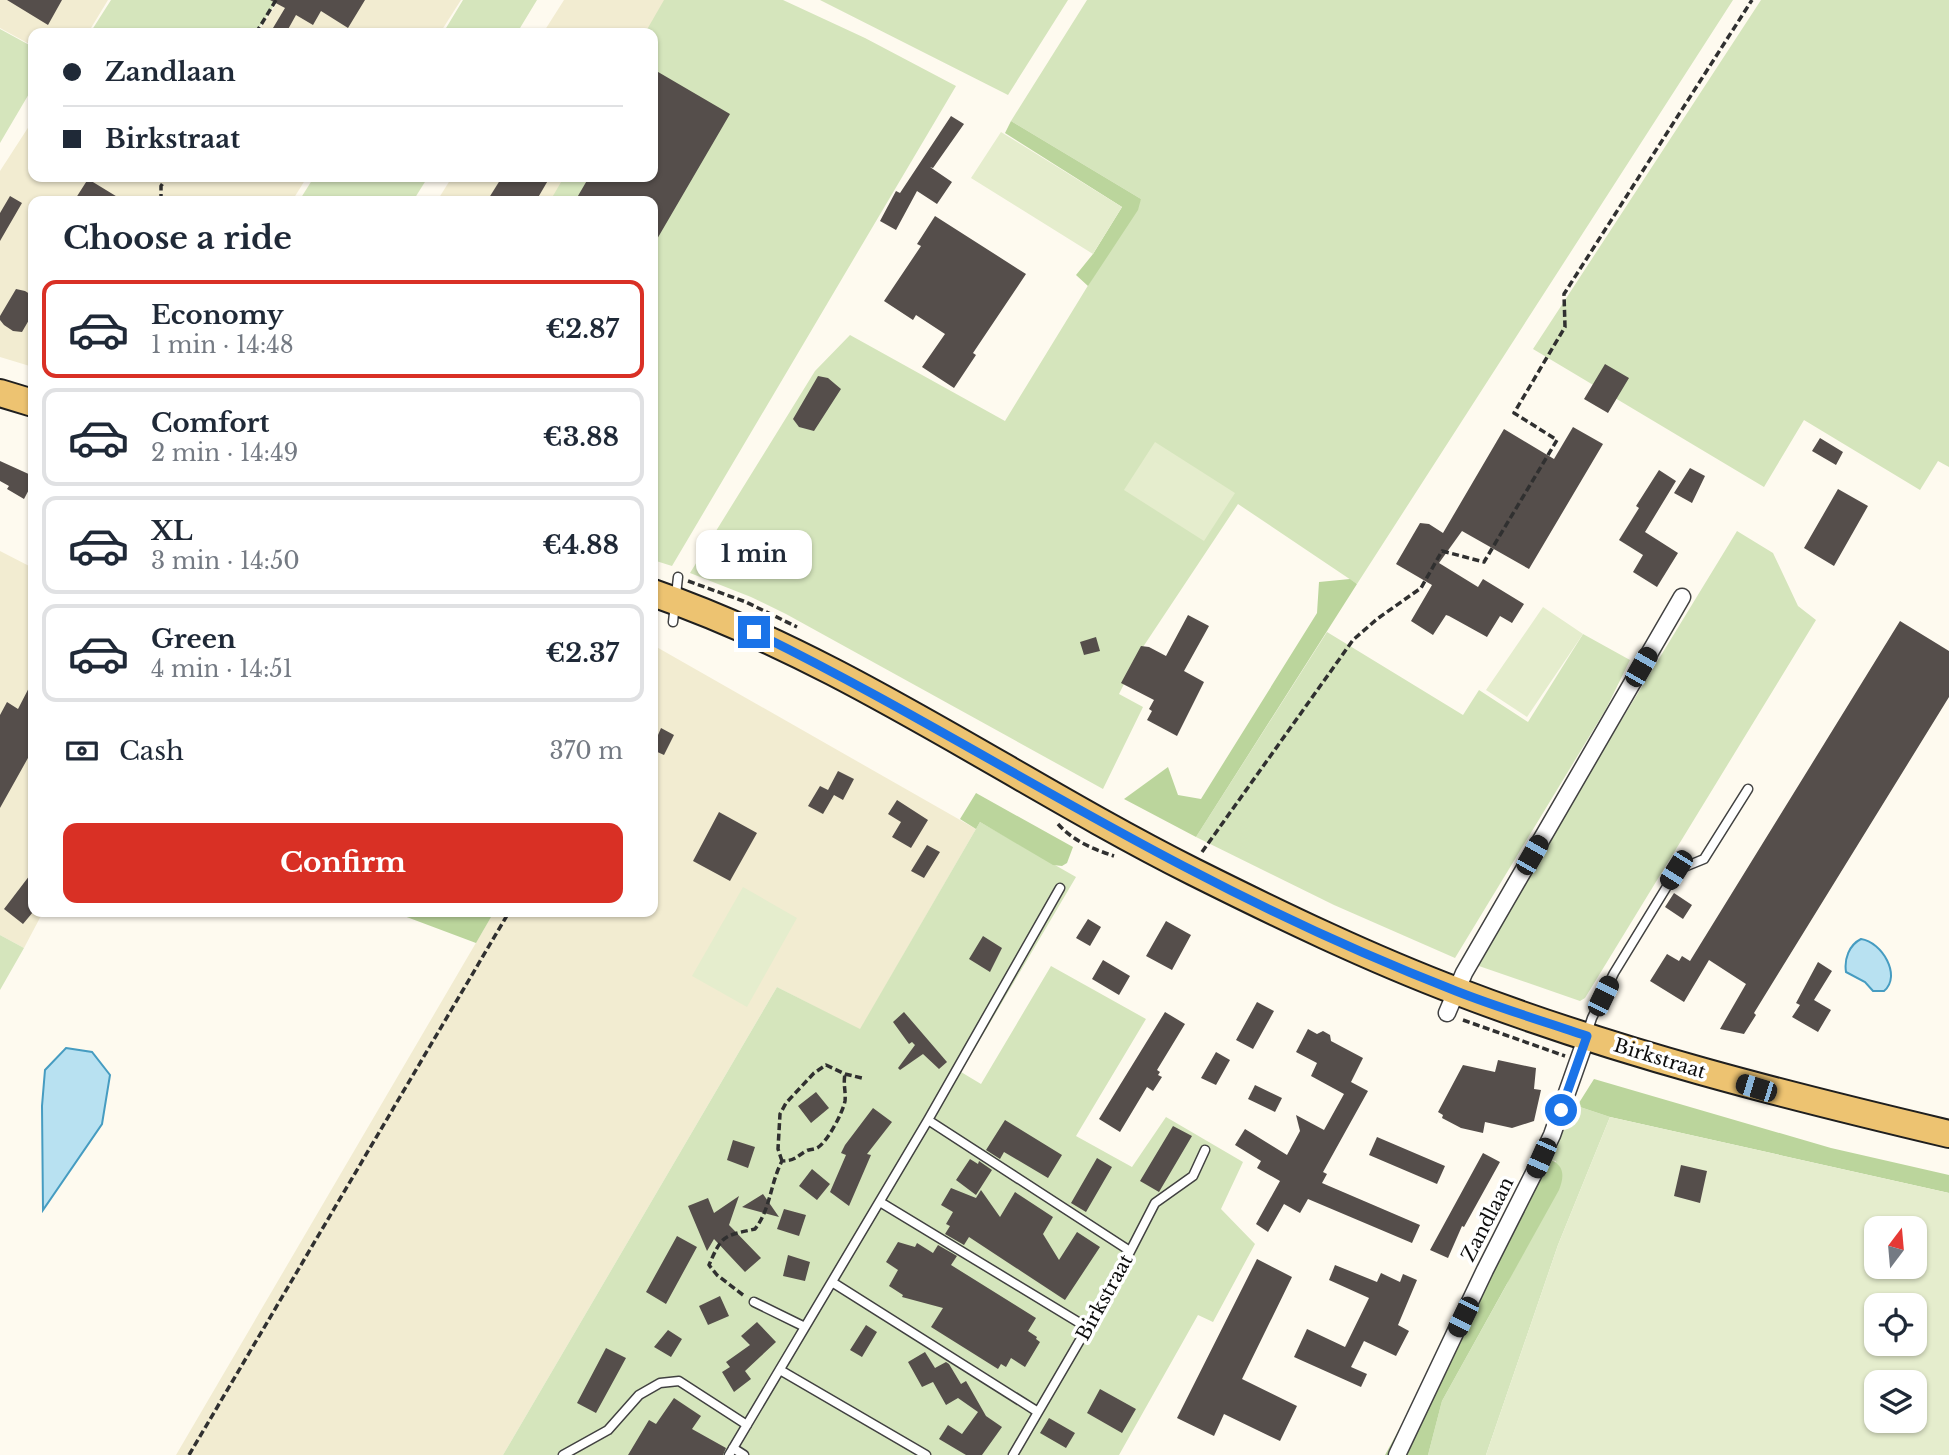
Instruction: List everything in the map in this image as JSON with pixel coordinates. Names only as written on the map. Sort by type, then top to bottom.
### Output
[{"type":"main road","points":[[0,393],[28,401]]},
{"type":"main road","name":"Birkstraat","points":[[670,599],[754,632],[843,676],[999,766],[1192,871],[1347,945],[1451,1002],[1587,1036],[1756,1088],[1949,1134]]},
{"type":"street","points":[[1451,1002],[1464,973],[1682,597]]},
{"type":"street","name":"Zandlaan","points":[[1397,1455],[1552,1135],[1587,1036]]},
{"type":"lane","points":[[1587,1036],[1592,1018],[1614,973],[1676,870],[1704,859],[1748,789]]},
{"type":"lane","points":[[744,1455],[731,1452],[928,1120],[1060,888]]},
{"type":"lane","points":[[928,1120],[1130,1251]]},
{"type":"lane","name":"Birkstraat","points":[[1013,1455],[1088,1328],[1155,1203],[1192,1176],[1205,1150]]},
{"type":"lane","points":[[880,1202],[1088,1328]]},
{"type":"lane","points":[[832,1282],[1038,1412]]},
{"type":"lane","points":[[754,1302],[805,1327]]},
{"type":"lane","points":[[780,1370],[926,1455]]},
{"type":"lane","points":[[563,1455],[608,1430],[639,1395],[660,1383],[678,1381],[747,1425]]},
{"type":"path","points":[[259,28],[276,0]]},
{"type":"path","points":[[1201,853],[1353,640],[1377,619],[1421,588],[1442,551],[1484,562],[1557,440],[1514,412],[1565,327],[1564,294],[1752,0]]},
{"type":"path","points":[[189,1455],[506,917]]},
{"type":"path","points":[[754,1302],[734,1290],[709,1265],[717,1245],[727,1236],[755,1229],[763,1219],[770,1201],[774,1176],[782,1161],[778,1149],[780,1114],[786,1103],[814,1073],[826,1065],[862,1078]]},
{"type":"path","points":[[782,1161],[794,1161],[823,1142],[836,1123],[844,1104],[845,1074]]},
{"type":"shaded area","points":[[0,0],[108,0],[91,28],[28,28],[28,43],[0,28]]},
{"type":"shaded area","points":[[279,0],[461,0],[443,28],[260,28]]},
{"type":"shaded area","points":[[564,0],[676,0],[656,28],[546,28]]},
{"type":"shaded area","points":[[28,128],[28,182],[304,182],[295,196],[28,196],[28,365],[0,357],[0,171]]},
{"type":"shaded area","points":[[449,182],[574,182],[566,196],[440,196]]},
{"type":"shaded area","points":[[0,551],[28,565],[28,917],[40,917],[24,948],[0,935]]},
{"type":"shaded area","points":[[658,648],[976,829],[860,1030],[777,987],[503,1455],[176,1455],[491,917],[658,917]]},
{"type":"green space","points":[[111,0],[278,0],[258,28],[93,28]]},
{"type":"green space","points":[[463,0],[537,0],[520,28],[446,28]]},
{"type":"green space","points":[[664,0],[783,0],[865,38],[956,86],[672,566],[658,562],[658,196],[553,196],[561,182],[658,182],[658,28],[648,28]]},
{"type":"green space","points":[[820,0],[1068,0],[1008,95]]},
{"type":"green space","points":[[1087,0],[1733,0],[1357,584],[1238,504],[1141,650],[1119,694],[1143,707],[1103,789],[786,614],[690,573],[815,371],[850,335],[1005,421],[1141,199],[1011,121]]},
{"type":"green space","points":[[1761,0],[1949,0],[1949,467],[1938,461],[1920,490],[1804,420],[1764,487],[1533,349]]},
{"type":"green space","points":[[0,29],[28,44],[28,95],[0,143]]},
{"type":"green space","points":[[1011,121],[1141,199],[1138,210],[1088,286],[1076,275],[1093,254],[1122,207],[1005,133]]},
{"type":"green space","points":[[1001,132],[1122,207],[1093,254],[971,178]]},
{"type":"green space","points":[[311,182],[425,182],[416,196],[302,196]]},
{"type":"green space","points":[[1155,442],[1235,493],[1204,541],[1124,490]]},
{"type":"green space","points":[[1737,531],[1773,553],[1798,606],[1816,620],[1585,998],[1580,1001],[1476,965],[1572,801]]},
{"type":"green space","points":[[1350,579],[1357,584],[1196,837],[1124,799],[1168,767],[1178,795],[1201,799],[1317,613],[1319,582]]},
{"type":"green space","points":[[1543,607],[1583,634],[1527,717],[1486,690]]},
{"type":"green space","points":[[1327,632],[1463,715],[1479,690],[1528,722],[1583,634],[1630,660],[1606,709],[1455,958],[1334,905],[1196,837]]},
{"type":"green space","points":[[976,793],[1073,847],[1067,863],[1062,866],[1053,865],[980,822],[976,829],[960,819]]},
{"type":"green space","points":[[980,822],[1076,877],[961,1072],[981,1084],[1051,966],[1146,1019],[1076,1136],[1132,1167],[1166,1117],[1243,1162],[1221,1209],[1255,1244],[1213,1322],[1198,1315],[1119,1455],[503,1455],[777,987],[860,1029]]},
{"type":"green space","points":[[743,887],[797,918],[747,1007],[692,976]]},
{"type":"green space","points":[[407,917],[491,917],[476,943]]},
{"type":"green space","points":[[0,935],[24,948],[0,990]]},
{"type":"green space","points":[[1594,1079],[1831,1148],[1949,1175],[1949,1193],[1610,1117],[1577,1106]]},
{"type":"green space","points":[[1577,1106],[1610,1117],[1558,1245],[1486,1455],[1428,1455],[1442,1401],[1507,1284],[1556,1161],[1548,1159]]},
{"type":"green space","points":[[1610,1117],[1949,1193],[1949,1455],[1486,1455],[1558,1245]]},
{"type":"green space","points":[[1548,1159],[1562,1171],[1559,1190],[1442,1401],[1428,1455],[1385,1455]]},
{"type":"water","points":[[1861,939],[1876,946],[1887,960],[1891,977],[1884,991],[1873,991],[1865,982],[1846,972],[1848,953]]},
{"type":"water","points":[[66,1048],[92,1052],[110,1075],[102,1124],[43,1210],[42,1106],[45,1070]]},
{"type":"building","points":[[7,0],[62,0],[48,25]]},
{"type":"building","points":[[270,0],[365,0],[348,28],[321,11],[313,25],[296,15],[289,28],[273,28],[285,8]]},
{"type":"building","points":[[658,72],[730,114],[658,237],[658,196],[578,196],[586,182],[658,182]]},
{"type":"building","points":[[951,116],[964,124],[933,168],[930,167],[952,182],[937,204],[917,191],[896,230],[880,221],[896,191],[900,193]]},
{"type":"building","points":[[86,182],[93,182],[116,196],[77,196]]},
{"type":"building","points":[[499,182],[547,182],[539,196],[490,196]]},
{"type":"building","points":[[10,196],[22,203],[0,241],[0,213]]},
{"type":"building","points":[[935,216],[1026,274],[973,353],[976,355],[954,388],[922,367],[945,334],[916,315],[913,320],[884,301],[921,246],[917,244]]},
{"type":"building","points":[[16,289],[28,293],[28,322],[22,332],[13,331],[4,325],[0,316]]},
{"type":"building","points":[[1605,364],[1629,378],[1608,413],[1584,399]]},
{"type":"building","points":[[818,376],[828,378],[841,389],[814,431],[799,427],[793,419]]},
{"type":"building","points":[[1573,427],[1603,444],[1529,569],[1462,531],[1439,563],[1478,587],[1483,579],[1524,604],[1512,623],[1500,616],[1487,637],[1446,615],[1433,635],[1411,621],[1432,585],[1396,564],[1420,523],[1429,524],[1443,533],[1504,429],[1554,459]]},
{"type":"building","points":[[1820,438],[1843,452],[1836,465],[1812,451]]},
{"type":"building","points":[[0,461],[28,474],[28,491],[24,499],[7,489],[9,486],[0,481]]},
{"type":"building","points":[[1690,468],[1705,476],[1692,503],[1674,493]]},
{"type":"building","points":[[1659,470],[1676,481],[1645,532],[1678,553],[1657,587],[1633,572],[1643,555],[1619,540],[1639,508],[1636,506]]},
{"type":"building","points":[[1838,489],[1868,506],[1834,566],[1804,548]]},
{"type":"building","points":[[1188,615],[1209,626],[1184,671],[1204,682],[1177,736],[1147,720],[1154,700],[1121,683],[1141,646],[1166,656]]},
{"type":"building","points":[[1900,621],[1949,651],[1949,697],[1754,1013],[1756,1015],[1744,1034],[1720,1029],[1746,984],[1709,960],[1684,1002],[1650,981],[1667,954],[1679,961],[1682,956],[1690,961]]},
{"type":"building","points":[[1096,637],[1100,651],[1084,655],[1080,642]]},
{"type":"building","points":[[28,690],[28,758],[0,808],[0,715],[7,702],[18,709]]},
{"type":"building","points":[[661,728],[674,735],[664,755],[658,752],[658,735]]},
{"type":"building","points":[[838,771],[854,779],[843,800],[834,795],[823,814],[808,806],[820,786],[828,790]]},
{"type":"building","points":[[897,800],[928,820],[911,848],[892,837],[901,822],[888,814]]},
{"type":"building","points":[[719,812],[757,833],[730,881],[693,861]]},
{"type":"building","points":[[927,845],[940,852],[924,878],[911,871]]},
{"type":"building","points":[[28,878],[29,917],[23,924],[4,909]]},
{"type":"building","points":[[1674,893],[1692,905],[1683,919],[1665,907]]},
{"type":"building","points":[[1088,919],[1101,927],[1090,946],[1076,938]]},
{"type":"building","points":[[1166,921],[1191,935],[1172,970],[1146,956]]},
{"type":"building","points":[[983,936],[1002,948],[990,972],[969,959]]},
{"type":"building","points":[[1103,960],[1130,976],[1119,995],[1092,979]]},
{"type":"building","points":[[1818,962],[1832,971],[1814,1000],[1831,1010],[1818,1032],[1792,1017],[1800,1005],[1796,1003]]},
{"type":"building","points":[[1257,1002],[1274,1011],[1253,1049],[1236,1040]]},
{"type":"building","points":[[904,1012],[947,1062],[939,1069],[923,1054],[900,1070],[898,1068],[915,1045],[912,1042],[909,1044],[893,1022]]},
{"type":"building","points":[[1165,1012],[1185,1024],[1157,1070],[1162,1077],[1153,1091],[1147,1087],[1120,1132],[1099,1119]]},
{"type":"building","points":[[1308,1029],[1317,1034],[1323,1031],[1330,1035],[1331,1041],[1363,1058],[1351,1082],[1368,1091],[1323,1172],[1327,1174],[1322,1183],[1420,1225],[1412,1243],[1308,1199],[1300,1213],[1284,1204],[1268,1232],[1256,1224],[1280,1181],[1257,1168],[1261,1161],[1235,1145],[1245,1129],[1287,1155],[1300,1131],[1296,1115],[1324,1130],[1344,1094],[1311,1076],[1317,1063],[1296,1052]]},
{"type":"building","points":[[1216,1052],[1230,1060],[1216,1085],[1201,1078]]},
{"type":"building","points":[[1498,1060],[1536,1068],[1534,1089],[1541,1090],[1534,1121],[1512,1128],[1485,1122],[1483,1133],[1461,1128],[1442,1118],[1443,1115],[1438,1112],[1463,1065],[1495,1072]]},
{"type":"building","points":[[1255,1085],[1282,1098],[1275,1112],[1248,1099]]},
{"type":"building","points":[[816,1092],[829,1108],[811,1123],[798,1106]]},
{"type":"building","points":[[873,1108],[892,1122],[867,1154],[871,1155],[849,1206],[830,1192],[846,1155],[841,1153],[845,1145]]},
{"type":"building","points":[[1005,1120],[1062,1155],[1048,1178],[1004,1152],[1000,1159],[986,1150]]},
{"type":"building","points":[[1173,1126],[1192,1136],[1159,1192],[1140,1181]]},
{"type":"building","points":[[1377,1137],[1445,1166],[1437,1184],[1369,1155]]},
{"type":"building","points":[[733,1140],[755,1147],[748,1168],[727,1160]]},
{"type":"building","points":[[1483,1153],[1500,1162],[1464,1227],[1462,1226],[1448,1258],[1430,1250]]},
{"type":"building","points":[[1097,1158],[1112,1167],[1086,1212],[1071,1203]]},
{"type":"building","points":[[970,1159],[978,1164],[979,1161],[992,1170],[976,1195],[956,1180]]},
{"type":"building","points":[[1681,1165],[1707,1171],[1700,1203],[1674,1196]]},
{"type":"building","points":[[812,1169],[830,1184],[817,1200],[799,1186]]},
{"type":"building","points":[[951,1188],[976,1198],[981,1190],[1000,1217],[1015,1192],[1053,1217],[1043,1234],[1059,1260],[1077,1232],[1100,1247],[1065,1300],[969,1237],[964,1245],[945,1234],[950,1226],[946,1224],[953,1212],[941,1205]]},
{"type":"building","points":[[763,1194],[779,1217],[742,1207]]},
{"type":"building","points":[[739,1196],[729,1225],[761,1258],[745,1272],[714,1239],[707,1251],[688,1206],[708,1198],[714,1213]]},
{"type":"building","points":[[784,1209],[806,1215],[799,1236],[777,1229]]},
{"type":"building","points":[[677,1236],[697,1247],[666,1304],[646,1292]]},
{"type":"building","points":[[898,1242],[915,1247],[917,1243],[933,1253],[938,1245],[957,1256],[951,1265],[1036,1318],[1028,1331],[1040,1342],[1025,1367],[1011,1358],[1006,1367],[1001,1364],[998,1369],[931,1327],[943,1308],[902,1297],[903,1295],[889,1286],[898,1270],[886,1262]]},
{"type":"building","points":[[788,1255],[810,1262],[805,1281],[783,1276]]},
{"type":"building","points":[[1257,1259],[1292,1277],[1242,1379],[1297,1406],[1280,1441],[1224,1414],[1214,1436],[1177,1418]]},
{"type":"building","points":[[1335,1265],[1377,1282],[1381,1273],[1400,1282],[1403,1274],[1417,1280],[1398,1325],[1409,1331],[1396,1356],[1364,1341],[1351,1367],[1367,1374],[1361,1387],[1294,1357],[1307,1329],[1345,1347],[1369,1298],[1329,1280]]},
{"type":"building","points":[[720,1296],[729,1316],[708,1325],[699,1306]]},
{"type":"building","points":[[757,1322],[776,1342],[745,1371],[751,1379],[734,1392],[722,1372],[730,1367],[726,1362],[750,1345],[741,1336]]},
{"type":"building","points":[[866,1325],[877,1332],[862,1357],[850,1350]]},
{"type":"building","points":[[668,1330],[682,1339],[671,1357],[654,1347]]},
{"type":"building","points":[[606,1348],[626,1358],[596,1413],[577,1403]]},
{"type":"building","points":[[925,1352],[935,1368],[946,1362],[949,1364],[961,1384],[966,1381],[986,1416],[1002,1427],[982,1455],[966,1455],[939,1439],[948,1425],[962,1434],[978,1412],[958,1398],[946,1405],[933,1382],[922,1387],[908,1362]]},
{"type":"building","points":[[1100,1389],[1136,1409],[1122,1433],[1087,1413]]},
{"type":"building","points":[[674,1398],[701,1416],[692,1429],[726,1448],[723,1455],[628,1455],[649,1420],[656,1424]]},
{"type":"building","points":[[1049,1418],[1075,1433],[1066,1448],[1040,1433]]},
{"type":"route","points":[[754,632],[843,676],[999,766],[1192,871],[1347,945],[1456,991],[1587,1036],[1561,1110]]}]
